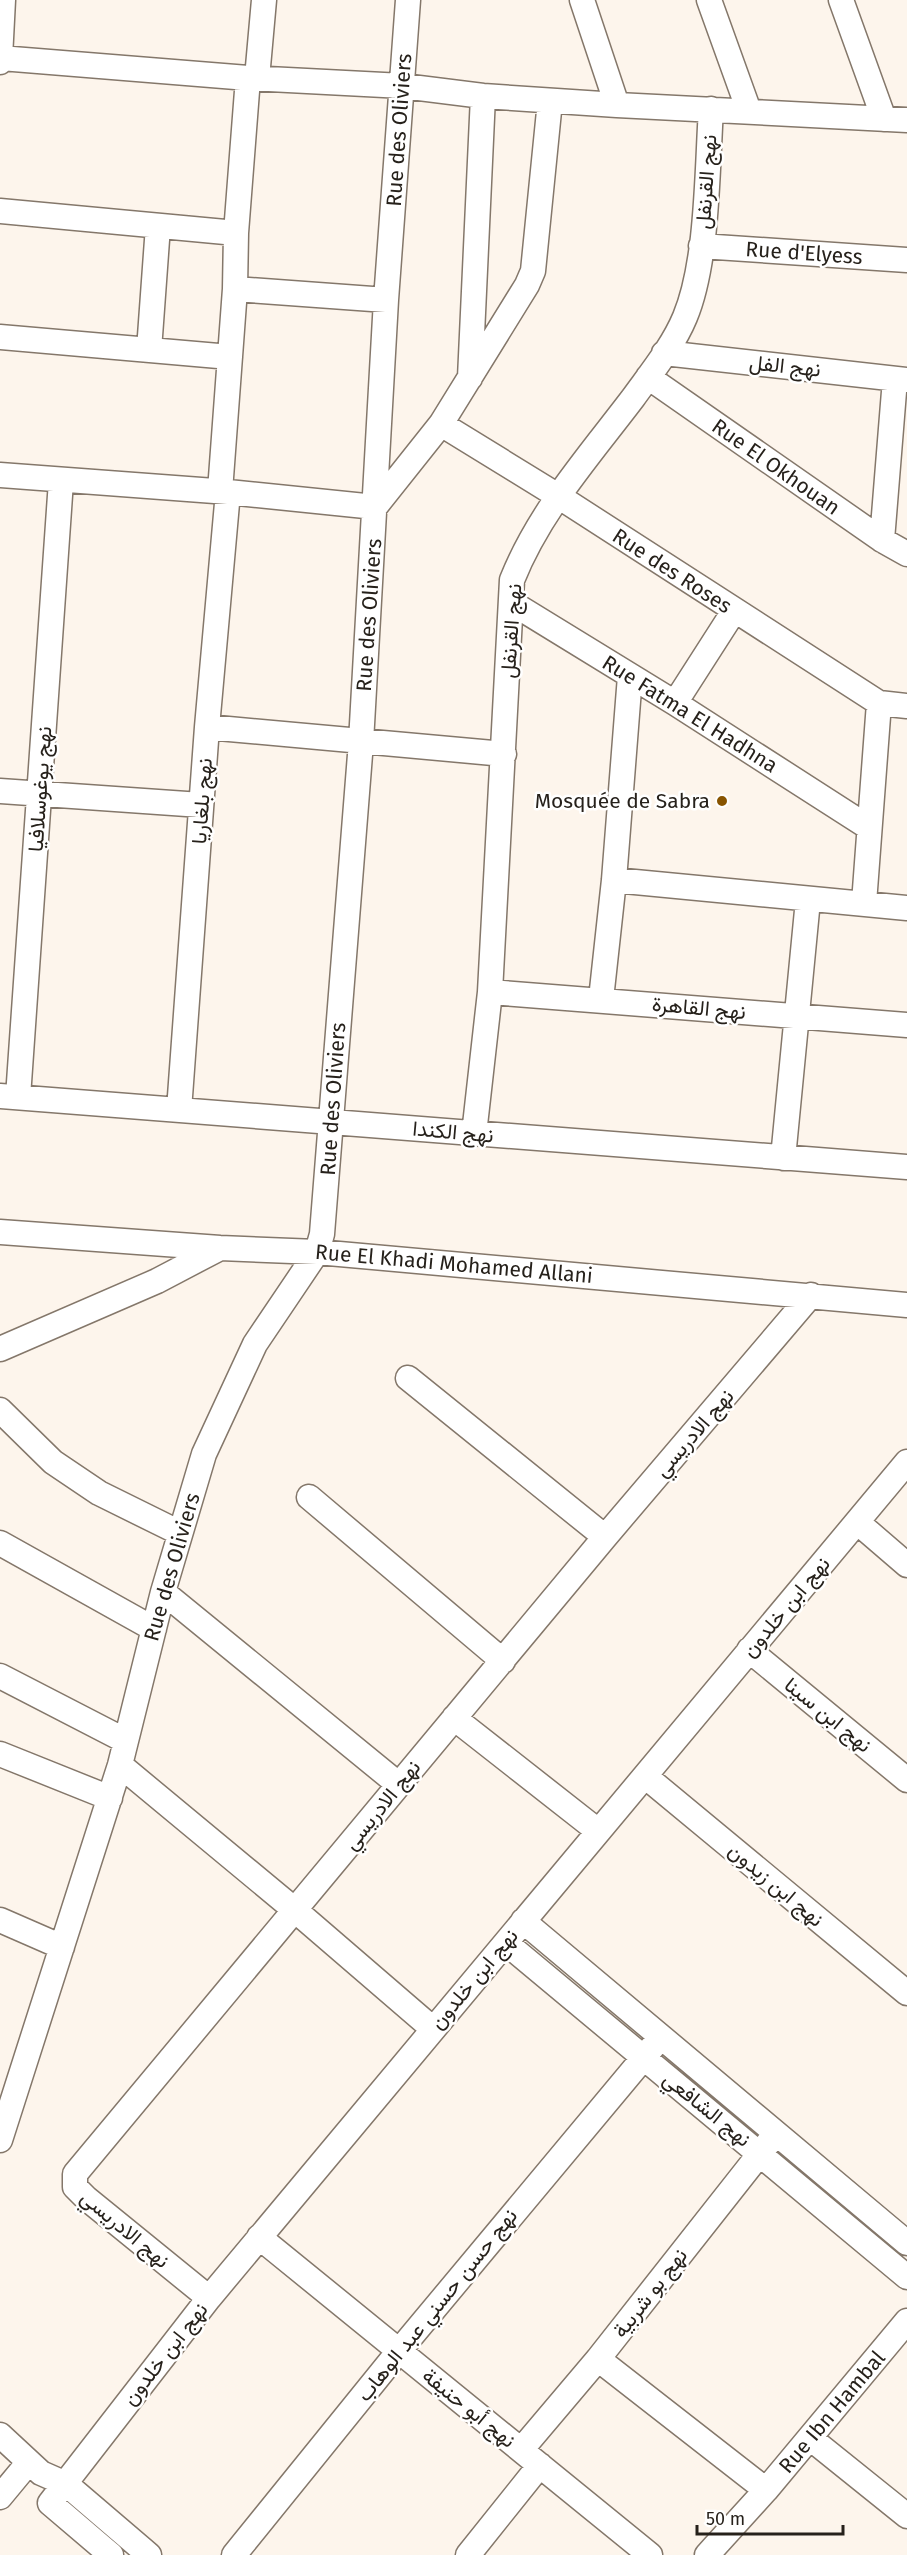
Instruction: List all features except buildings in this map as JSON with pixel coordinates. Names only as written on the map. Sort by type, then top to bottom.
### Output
[{"type":"street","points":[[3,0],[0,60],[404,86],[483,96],[617,105],[895,120],[841,0]]},
{"type":"street","name":"نهج بلغاريا","points":[[179,1110],[224,492],[236,233],[252,78],[264,0]]},
{"type":"street","name":"Rue des Oliviers","points":[[0,2140],[120,1765],[163,1592],[204,1454],[250,1354],[282,1301],[317,1252],[325,1213],[330,1122],[361,742],[386,300],[404,86],[408,0]]},
{"type":"street","points":[[582,0],[617,105]]},
{"type":"street","points":[[709,0],[749,111]]},
{"type":"street","points":[[469,381],[483,96]]},
{"type":"street","points":[[0,475],[224,492],[375,507],[441,424],[469,381],[533,271],[550,100]]},
{"type":"street","name":"نهج القرنفل","points":[[474,1134],[490,992],[512,580],[524,552],[558,496],[648,377],[684,320],[691,300],[701,246],[711,109]]},
{"type":"street","points":[[0,212],[236,233]]},
{"type":"street","points":[[149,350],[158,226]]},
{"type":"street","name":"Rue d'Elyess","points":[[701,246],[907,260]]},
{"type":"street","points":[[235,289],[386,300]]},
{"type":"street","points":[[0,337],[230,357]]},
{"type":"street","name":"نهج الفل","points":[[664,353],[901,379]]},
{"type":"street","name":"Rue El Okhouan","points":[[648,377],[882,540],[907,554]]},
{"type":"street","points":[[882,540],[901,379]]},
{"type":"street","name":"Rue des Roses","points":[[441,424],[558,496],[879,703],[907,706]]},
{"type":"street","name":"نهج يوغوسلافيا","points":[[9,1096],[40,792],[61,481]]},
{"type":"street","name":"Rue Fatma El Hadhna","points":[[512,603],[675,703],[868,828]]},
{"type":"street","points":[[675,703],[734,611]]},
{"type":"street","points":[[601,999],[614,880],[630,676]]},
{"type":"street","points":[[864,903],[879,703]]},
{"type":"street","points":[[207,727],[504,754]]},
{"type":"street","points":[[0,791],[201,805]]},
{"type":"street","points":[[614,880],[907,908]]},
{"type":"street","points":[[783,1158],[807,900]]},
{"type":"street","name":"نهج القاهرة","points":[[490,992],[907,1025]]},
{"type":"street","name":"نهج الكندا","points":[[9,1096],[907,1167]]},
{"type":"street","name":"Rue El Khadi Mohamed Allani","points":[[0,1232],[220,1248],[317,1252],[907,1305]]},
{"type":"street","points":[[0,1349],[157,1281],[220,1248]]},
{"type":"street","name":"نهج الادريسي","points":[[209,2298],[86,2198],[75,2187],[75,2174],[296,1911],[398,1784],[811,1295]]},
{"type":"street","points":[[408,1378],[605,1537]]},
{"type":"street","points":[[0,1410],[53,1462],[99,1493],[180,1533]]},
{"type":"street","name":"نهج ابن خلدون","points":[[50,2504],[259,2237],[907,1462]]},
{"type":"street","points":[[309,1497],[503,1661]]},
{"type":"street","points":[[857,1522],[907,1565]]},
{"type":"street","points":[[0,1543],[154,1629]]},
{"type":"street","points":[[163,1592],[398,1784]]},
{"type":"street","name":"نهج ابن سينا","points":[[749,1650],[907,1780]]},
{"type":"street","points":[[0,1676],[126,1741]]},
{"type":"street","points":[[454,1718],[598,1831]]},
{"type":"street","points":[[0,1754],[110,1798]]},
{"type":"street","points":[[120,1765],[296,1911],[433,2029]]},
{"type":"street","name":"نهج ابن زيدون","points":[[645,1776],[907,1993]]},
{"type":"street","points":[[0,1920],[62,1947]]},
{"type":"street","name":"نهج الشافعي","points":[[523,1922],[907,2243]]},
{"type":"street","name":"نهج الشافعي","points":[[506,1943],[761,2153],[907,2277]]},
{"type":"street","name":"نهج حسن حسني عبد الوهاب","points":[[234,2555],[399,2351],[660,2038]]},
{"type":"street","name":"نهج بو شربية","points":[[521,2450],[598,2359],[776,2133]]},
{"type":"street","name":"نهج أبو حنيفة","points":[[259,2237],[650,2555]]},
{"type":"street","name":"Rue Ibn Hambal","points":[[707,2555],[766,2490],[907,2321]]},
{"type":"street","points":[[598,2359],[766,2490]]},
{"type":"street","points":[[0,2435],[35,2468],[66,2484],[149,2555]]},
{"type":"street","points":[[810,2438],[907,2516]]},
{"type":"street","points":[[468,2555],[540,2465]]},
{"type":"street","points":[[0,2498],[35,2468]]},
{"type":"street","points":[[35,2468],[50,2504],[111,2555]]},
{"type":"place","name":"Mosquée de Sabra","points":[[722,801]]}]
